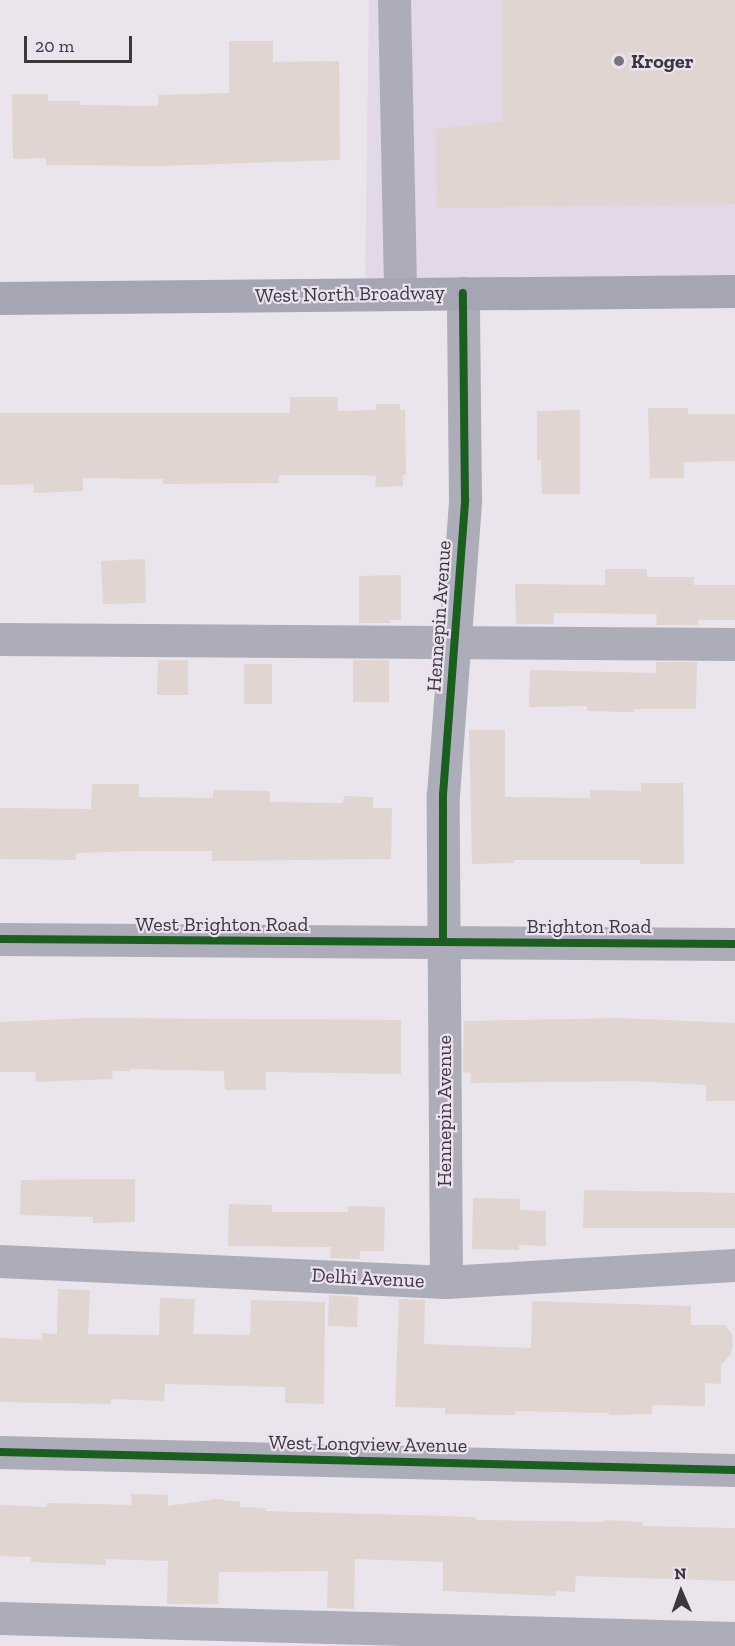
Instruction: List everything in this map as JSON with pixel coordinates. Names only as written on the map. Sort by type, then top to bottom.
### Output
[{"type":"main road","name":"West North Broadway","points":[[0,298],[735,291]]},
{"type":"street","points":[[394,0],[400,294]]},
{"type":"street","name":"Hennepin Avenue","points":[[446,1282],[443,795],[465,500],[463,293]]},
{"type":"street","points":[[0,639],[735,644]]},
{"type":"street","name":"West Brighton Road","points":[[0,939],[443,942]]},
{"type":"street","name":"Brighton Road","points":[[443,942],[735,944]]},
{"type":"street","name":"Delhi Avenue","points":[[0,1261],[446,1282],[735,1266]]},
{"type":"street","name":"West Longview Avenue","points":[[0,1452],[735,1470]]},
{"type":"street","points":[[0,1618],[735,1638]]},
{"type":"shaded area","points":[[369,0],[735,0],[735,287],[365,293]]},
{"type":"building","name":"Kroger","points":[[502,0],[735,0],[735,204],[437,208],[436,129],[503,121]]},
{"type":"building","points":[[229,41],[273,41],[273,62],[339,61],[340,160],[159,166],[46,165],[46,158],[13,159],[12,94],[47,94],[48,101],[80,101],[80,105],[158,106],[158,95],[229,93]]},
{"type":"building","points":[[290,397],[338,397],[338,411],[376,410],[376,404],[400,404],[400,410],[405,410],[406,475],[403,475],[403,486],[375,487],[376,476],[357,475],[279,475],[279,483],[163,484],[163,479],[83,478],[83,491],[34,493],[33,484],[0,485],[0,413],[290,413]]},
{"type":"building","points":[[648,408],[688,408],[688,414],[735,414],[735,461],[684,462],[684,478],[650,478]]},
{"type":"building","points":[[580,410],[580,494],[542,494],[541,460],[537,461],[537,411]]},
{"type":"building","points":[[145,559],[146,603],[103,604],[101,561]]},
{"type":"building","points":[[605,569],[647,569],[647,577],[694,577],[694,585],[735,585],[735,620],[698,620],[698,625],[656,625],[657,614],[554,613],[554,624],[516,624],[515,584],[605,585]]},
{"type":"building","points":[[401,575],[401,620],[390,620],[390,623],[359,623],[359,576]]},
{"type":"building","points":[[158,660],[188,660],[188,695],[157,695]]},
{"type":"building","points":[[353,660],[389,660],[389,702],[353,702]]},
{"type":"building","points":[[656,662],[697,662],[696,709],[634,709],[634,712],[587,711],[587,706],[529,707],[530,670],[656,673]]},
{"type":"building","points":[[244,664],[272,664],[272,704],[244,704]]},
{"type":"building","points":[[469,730],[505,730],[505,797],[590,798],[590,790],[641,791],[641,783],[683,783],[684,864],[640,864],[640,860],[514,860],[514,863],[472,864]]},
{"type":"building","points":[[92,784],[139,784],[139,797],[213,798],[213,790],[270,791],[270,802],[343,803],[344,796],[373,797],[373,808],[392,808],[391,859],[212,861],[212,851],[138,851],[76,853],[76,860],[0,859],[0,808],[91,809]]},
{"type":"building","points":[[88,1018],[401,1020],[401,1074],[266,1072],[266,1090],[225,1090],[224,1072],[222,1071],[130,1069],[130,1071],[113,1071],[112,1079],[36,1082],[35,1072],[0,1072],[0,1022]]},
{"type":"building","points":[[619,1018],[735,1023],[735,1101],[706,1101],[706,1085],[635,1081],[471,1083],[470,1072],[463,1073],[464,1021]]},
{"type":"building","points":[[135,1179],[135,1222],[93,1223],[93,1217],[20,1215],[21,1180]]},
{"type":"building","points":[[584,1190],[735,1193],[735,1228],[583,1228]]},
{"type":"building","points":[[473,1198],[520,1199],[520,1210],[546,1211],[546,1246],[519,1245],[519,1250],[472,1249]]},
{"type":"building","points":[[229,1204],[272,1205],[272,1212],[348,1212],[348,1206],[385,1207],[384,1251],[360,1251],[360,1259],[330,1258],[331,1247],[228,1246]]},
{"type":"building","points":[[58,1289],[90,1290],[88,1334],[159,1335],[160,1298],[195,1299],[193,1334],[250,1335],[251,1300],[325,1302],[324,1404],[285,1403],[285,1387],[165,1384],[164,1401],[111,1399],[110,1404],[0,1402],[0,1338],[42,1340],[42,1333],[57,1334]]},
{"type":"building","points":[[329,1295],[358,1297],[357,1327],[328,1326]]},
{"type":"building","points":[[399,1299],[425,1300],[424,1344],[531,1348],[532,1301],[691,1306],[691,1325],[725,1325],[732,1334],[733,1344],[731,1354],[721,1365],[721,1384],[705,1383],[705,1406],[652,1405],[652,1414],[609,1415],[609,1413],[515,1411],[515,1415],[445,1414],[445,1408],[395,1407]]},
{"type":"building","points":[[131,1494],[168,1495],[168,1506],[216,1499],[240,1502],[240,1507],[266,1508],[266,1511],[476,1517],[476,1520],[604,1522],[604,1520],[643,1522],[642,1526],[735,1528],[735,1581],[576,1576],[575,1592],[556,1591],[556,1596],[443,1591],[443,1562],[355,1559],[354,1609],[327,1608],[328,1571],[219,1572],[218,1604],[167,1604],[168,1561],[106,1559],[106,1565],[31,1562],[31,1557],[0,1556],[0,1505],[47,1507],[47,1503],[132,1505]]},
{"type":"cycle path","points":[[443,942],[443,795],[465,500],[463,293]]},
{"type":"cycle path","points":[[0,939],[735,944]]},
{"type":"cycle path","points":[[0,1452],[735,1470]]},
{"type":"place","name":"Kroger","points":[[619,61]]}]
